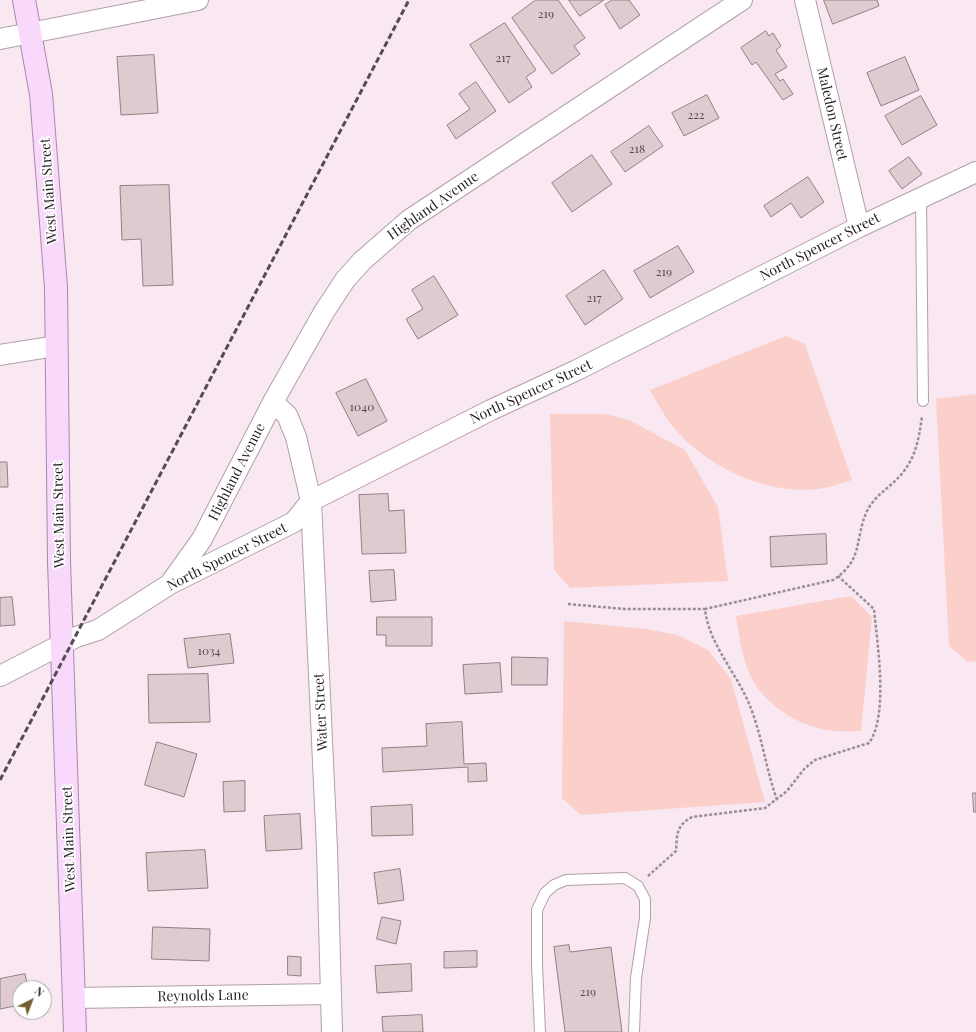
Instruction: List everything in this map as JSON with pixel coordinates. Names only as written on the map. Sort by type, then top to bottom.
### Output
[{"type":"main road","name":"West Main Street","points":[[24,0],[41,94],[56,288],[62,644],[75,1032]]},
{"type":"street","points":[[0,38],[198,0]]},
{"type":"street","name":"Highland Avenue","points":[[170,584],[202,539],[273,402],[324,312],[345,280],[383,241],[409,220],[742,0]]},
{"type":"street","name":"Maledon Street","points":[[805,0],[859,227]]},
{"type":"street","name":"North Spencer Street","points":[[0,676],[62,644],[98,630],[170,584],[294,522],[311,501],[491,410],[577,370],[859,227],[976,172]]},
{"type":"street","points":[[0,355],[56,346]]},
{"type":"street","name":"Water Street","points":[[273,402],[287,415],[296,437],[311,501],[327,849],[332,1032]]},
{"type":"street","name":"Reynolds Lane","points":[[74,998],[331,994]]},
{"type":"lane","points":[[921,198],[923,401]]},
{"type":"lane","points":[[540,1032],[537,964],[537,910],[545,893],[554,885],[566,880],[625,878],[638,886],[645,899],[645,918],[636,978],[634,1032]]},
{"type":"path","points":[[568,604],[625,609],[705,609],[819,583],[845,573],[851,564],[867,511],[878,495],[897,479],[910,464],[916,448],[923,401]]},
{"type":"path","points":[[638,886],[676,852],[678,828],[683,822],[692,817],[765,808],[787,791],[805,768],[815,760],[869,743],[877,727],[880,692],[874,609],[838,576]]},
{"type":"path","points":[[705,609],[706,622],[720,651],[750,705],[760,735],[769,778],[777,800]]},
{"type":"shaded area","points":[[786,336],[805,344],[852,480],[830,487],[798,490],[778,488],[739,476],[704,455],[688,443],[668,420],[650,390]]},
{"type":"shaded area","points":[[976,394],[976,661],[968,662],[949,646],[936,399]]},
{"type":"shaded area","points":[[550,414],[605,414],[627,419],[685,450],[718,507],[728,581],[570,588],[554,570]]},
{"type":"shaded area","points":[[851,596],[872,617],[861,731],[827,730],[804,723],[782,712],[772,704],[756,685],[750,675],[745,661],[736,616]]},
{"type":"shaded area","points":[[564,621],[647,629],[677,635],[708,650],[731,679],[765,802],[581,815],[562,798]]},
{"type":"building","points":[[536,0],[558,0],[585,38],[574,46],[580,54],[552,74],[512,18]]},
{"type":"building","points":[[569,0],[604,0],[580,16]]},
{"type":"building","points":[[612,0],[629,0],[640,15],[620,29],[605,5]]},
{"type":"building","points":[[824,0],[877,0],[879,6],[833,24]]},
{"type":"building","points":[[505,23],[536,70],[526,77],[532,87],[509,103],[470,45]]},
{"type":"building","points":[[766,31],[769,36],[773,33],[781,46],[776,50],[787,67],[775,74],[780,81],[783,79],[793,94],[783,100],[756,62],[752,65],[741,48]]},
{"type":"building","points":[[154,55],[158,113],[121,115],[117,57]]},
{"type":"building","points":[[905,57],[919,90],[881,106],[867,73]]},
{"type":"building","points":[[476,82],[496,111],[456,139],[447,125],[470,109],[459,94]]},
{"type":"building","points":[[707,95],[719,118],[684,136],[672,113]]},
{"type":"building","points":[[921,96],[937,125],[902,145],[885,116]]},
{"type":"building","points":[[649,126],[663,146],[625,172],[611,152]]},
{"type":"building","points":[[592,155],[612,184],[572,212],[552,183]]},
{"type":"building","points":[[909,157],[922,174],[902,189],[889,171]]},
{"type":"building","points":[[808,177],[824,202],[801,218],[791,203],[771,217],[764,206]]},
{"type":"building","points":[[169,185],[173,285],[143,286],[141,239],[122,240],[120,186]]},
{"type":"building","points":[[678,246],[694,272],[650,298],[634,271]]},
{"type":"building","points":[[604,270],[623,299],[585,325],[566,296]]},
{"type":"building","points":[[434,276],[458,315],[418,339],[406,319],[423,309],[412,290]]},
{"type":"building","points":[[366,379],[387,421],[358,436],[336,393]]},
{"type":"building","points":[[0,462],[7,462],[8,487],[0,487]]},
{"type":"building","points":[[388,494],[389,511],[404,510],[406,553],[362,554],[359,495]]},
{"type":"building","points":[[826,534],[827,564],[771,567],[770,537]]},
{"type":"building","points":[[394,570],[396,600],[371,602],[369,571]]},
{"type":"building","points":[[12,597],[15,625],[0,626],[0,598]]},
{"type":"building","points":[[377,617],[432,617],[432,646],[386,646],[386,635],[377,635]]},
{"type":"building","points":[[230,634],[234,663],[188,668],[184,639]]},
{"type":"building","points":[[512,657],[548,658],[547,685],[512,685]]},
{"type":"building","points":[[500,663],[502,692],[465,694],[463,665]]},
{"type":"building","points":[[208,674],[210,722],[149,723],[148,675]]},
{"type":"building","points":[[462,722],[464,764],[486,763],[487,781],[468,782],[468,767],[383,772],[382,748],[427,746],[426,724]]},
{"type":"building","points":[[157,742],[197,754],[184,797],[145,785]]},
{"type":"building","points":[[245,781],[245,811],[224,812],[223,782]]},
{"type":"building","points":[[973,793],[976,793],[976,812],[974,812]]},
{"type":"building","points":[[412,805],[413,835],[372,836],[371,807]]},
{"type":"building","points":[[300,814],[302,849],[266,851],[264,816]]},
{"type":"building","points":[[205,850],[208,888],[148,891],[146,853]]},
{"type":"building","points":[[400,869],[404,900],[378,904],[374,873]]},
{"type":"building","points":[[382,917],[401,921],[396,944],[377,939]]},
{"type":"building","points":[[153,927],[210,929],[209,961],[152,959]]},
{"type":"building","points":[[569,945],[570,952],[611,947],[622,1032],[565,1032],[554,947]]},
{"type":"building","points":[[477,951],[477,967],[444,968],[444,952]]},
{"type":"building","points":[[288,956],[301,957],[301,976],[288,975]]},
{"type":"building","points":[[411,964],[412,991],[377,993],[375,966]]},
{"type":"building","points":[[25,974],[26,980],[12,980],[12,1007],[0,1009],[0,979]]},
{"type":"building","points":[[422,1015],[423,1032],[383,1032],[382,1017]]},
{"type":"railway","points":[[0,780],[409,0]]}]
